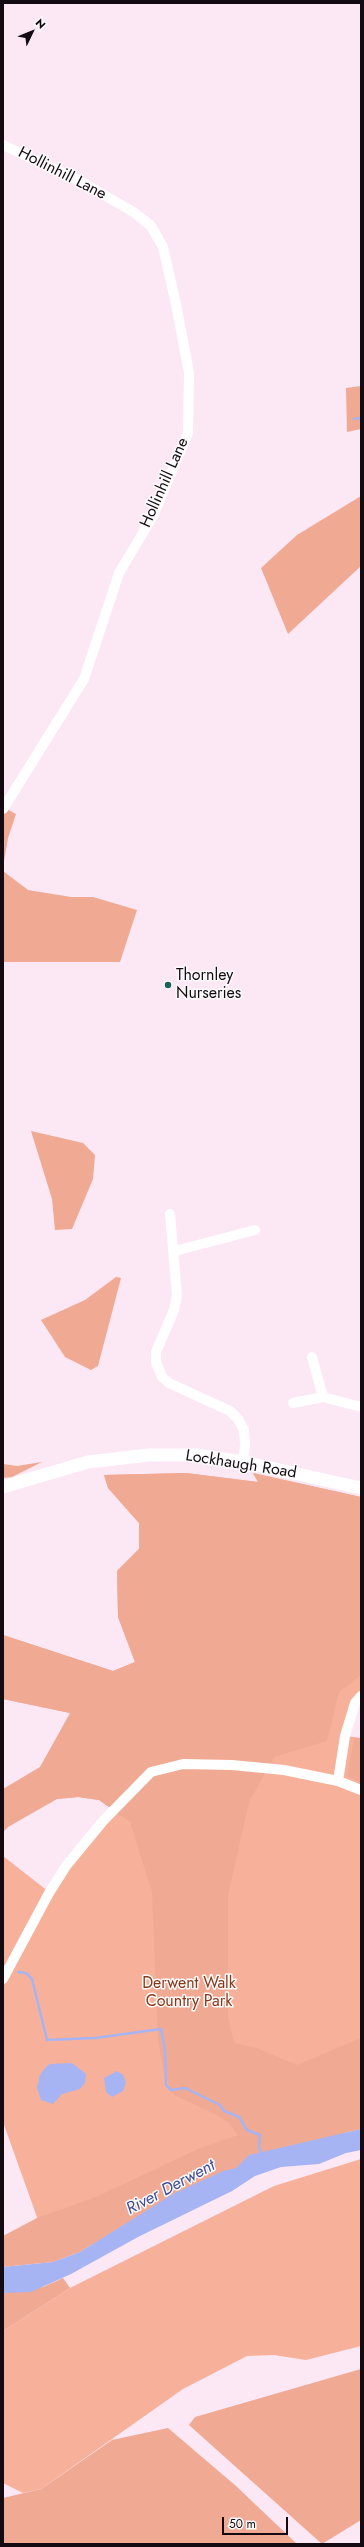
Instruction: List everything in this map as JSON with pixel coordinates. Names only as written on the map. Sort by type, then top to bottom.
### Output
[{"type":"main road","name":"Lockhaugh Road","points":[[3,1487],[88,1462],[149,1455],[196,1455],[244,1462],[361,1488]]},
{"type":"street","name":"Hollinhill Lane","points":[[3,145],[80,181],[135,213],[151,226],[163,247],[176,304],[188,380],[188,433],[153,516],[119,573],[84,679],[3,809]]},
{"type":"street","points":[[170,1214],[175,1251],[177,1296],[174,1310],[156,1352],[159,1371],[169,1383],[230,1411],[238,1419],[244,1430],[244,1462]]},
{"type":"street","points":[[175,1251],[255,1230]]},
{"type":"street","points":[[312,1357],[323,1397]]},
{"type":"street","points":[[293,1403],[323,1397],[361,1407]]},
{"type":"street","points":[[339,1778],[343,1746],[355,1703],[361,1696]]},
{"type":"street","points":[[3,1979],[49,1893],[66,1866],[103,1821],[151,1772],[183,1764],[232,1765],[284,1770],[339,1778],[361,1790]]},
{"type":"green space","points":[[361,386],[361,429],[347,432],[346,388]]},
{"type":"green space","points":[[361,496],[361,566],[288,634],[261,568],[297,535]]},
{"type":"green space","points":[[3,807],[16,814],[8,838],[3,867]]},
{"type":"green space","points":[[3,871],[28,890],[71,897],[93,897],[137,910],[120,962],[3,962]]},
{"type":"green space","points":[[31,1131],[83,1143],[95,1155],[93,1179],[72,1229],[55,1230],[52,1199]]},
{"type":"green space","points":[[116,1277],[121,1278],[98,1366],[91,1370],[65,1357],[41,1320],[85,1300]]},
{"type":"green space","points":[[42,1462],[12,1477],[3,1478],[3,1464],[17,1466]]},
{"type":"green space","name":"Derwent Walk Country Park","points":[[186,1473],[258,1482],[253,1473],[361,1497],[361,1696],[346,1736],[361,1738],[361,2129],[349,2131],[53,2262],[3,2122],[3,1856],[49,1892],[113,1810],[99,1800],[78,1797],[57,1799],[70,1713],[3,1699],[3,1635],[113,1671],[135,1662],[118,1617],[117,1571],[139,1549],[139,1523],[108,1488],[104,1475]]},
{"type":"green space","points":[[186,1473],[258,1482],[253,1473],[361,1497],[361,1675],[339,1692],[327,1741],[274,1757],[249,1802],[228,1895],[228,2018],[234,2043],[256,2048],[297,2065],[361,2038],[361,2129],[249,2155],[236,2168],[223,2171],[173,2194],[80,2252],[53,2262],[3,2267],[3,2236],[37,2218],[96,2197],[198,2149],[238,2135],[229,2123],[217,2115],[174,2095],[165,2076],[158,2041],[152,1892],[130,1822],[99,1800],[78,1797],[57,1799],[8,1827],[3,1832],[3,1789],[40,1767],[70,1713],[3,1699],[3,1635],[113,1671],[135,1662],[118,1617],[117,1571],[139,1549],[139,1523],[108,1488],[104,1475]]},
{"type":"green space","points":[[354,1738],[361,1738],[361,1783],[347,1776]]},
{"type":"green space","points":[[361,2159],[361,2346],[306,2360],[274,2355],[247,2356],[183,2389],[41,2489],[23,2493],[3,2483],[3,2331],[70,2288],[274,2186]]},
{"type":"green space","points":[[63,2278],[70,2288],[3,2331],[3,2293],[43,2287]]},
{"type":"green space","points":[[361,2369],[361,2520],[322,2544],[189,2425],[195,2417]]},
{"type":"green space","points":[[168,2428],[236,2486],[297,2544],[3,2544],[3,2498],[41,2489],[112,2440]]},
{"type":"water","points":[[72,2063],[86,2074],[85,2083],[80,2089],[62,2094],[53,2104],[41,2100],[37,2088],[40,2075],[46,2067],[50,2064]]},
{"type":"water","points":[[117,2071],[123,2075],[126,2082],[123,2091],[112,2097],[106,2092],[104,2078]]},
{"type":"water","points":[[361,2129],[361,2150],[346,2153],[319,2164],[281,2167],[255,2176],[232,2191],[138,2237],[71,2274],[31,2292],[3,2293],[3,2267],[53,2262],[80,2252],[173,2194],[223,2171],[236,2168],[249,2155]]},
{"type":"waterway","points":[[354,419],[361,418]]},
{"type":"waterway","points":[[18,1972],[26,1973],[32,1979],[47,2040],[95,2038],[161,2029],[165,2050],[166,2085],[171,2090],[185,2088],[220,2105],[224,2111],[239,2117],[247,2130],[260,2135],[259,2148],[262,2156]]},
{"type":"place","name":"Thornley Nurseries","points":[[168,985]]},
{"type":"water label","name":"River Derwent","points":[[171,2188]]}]
